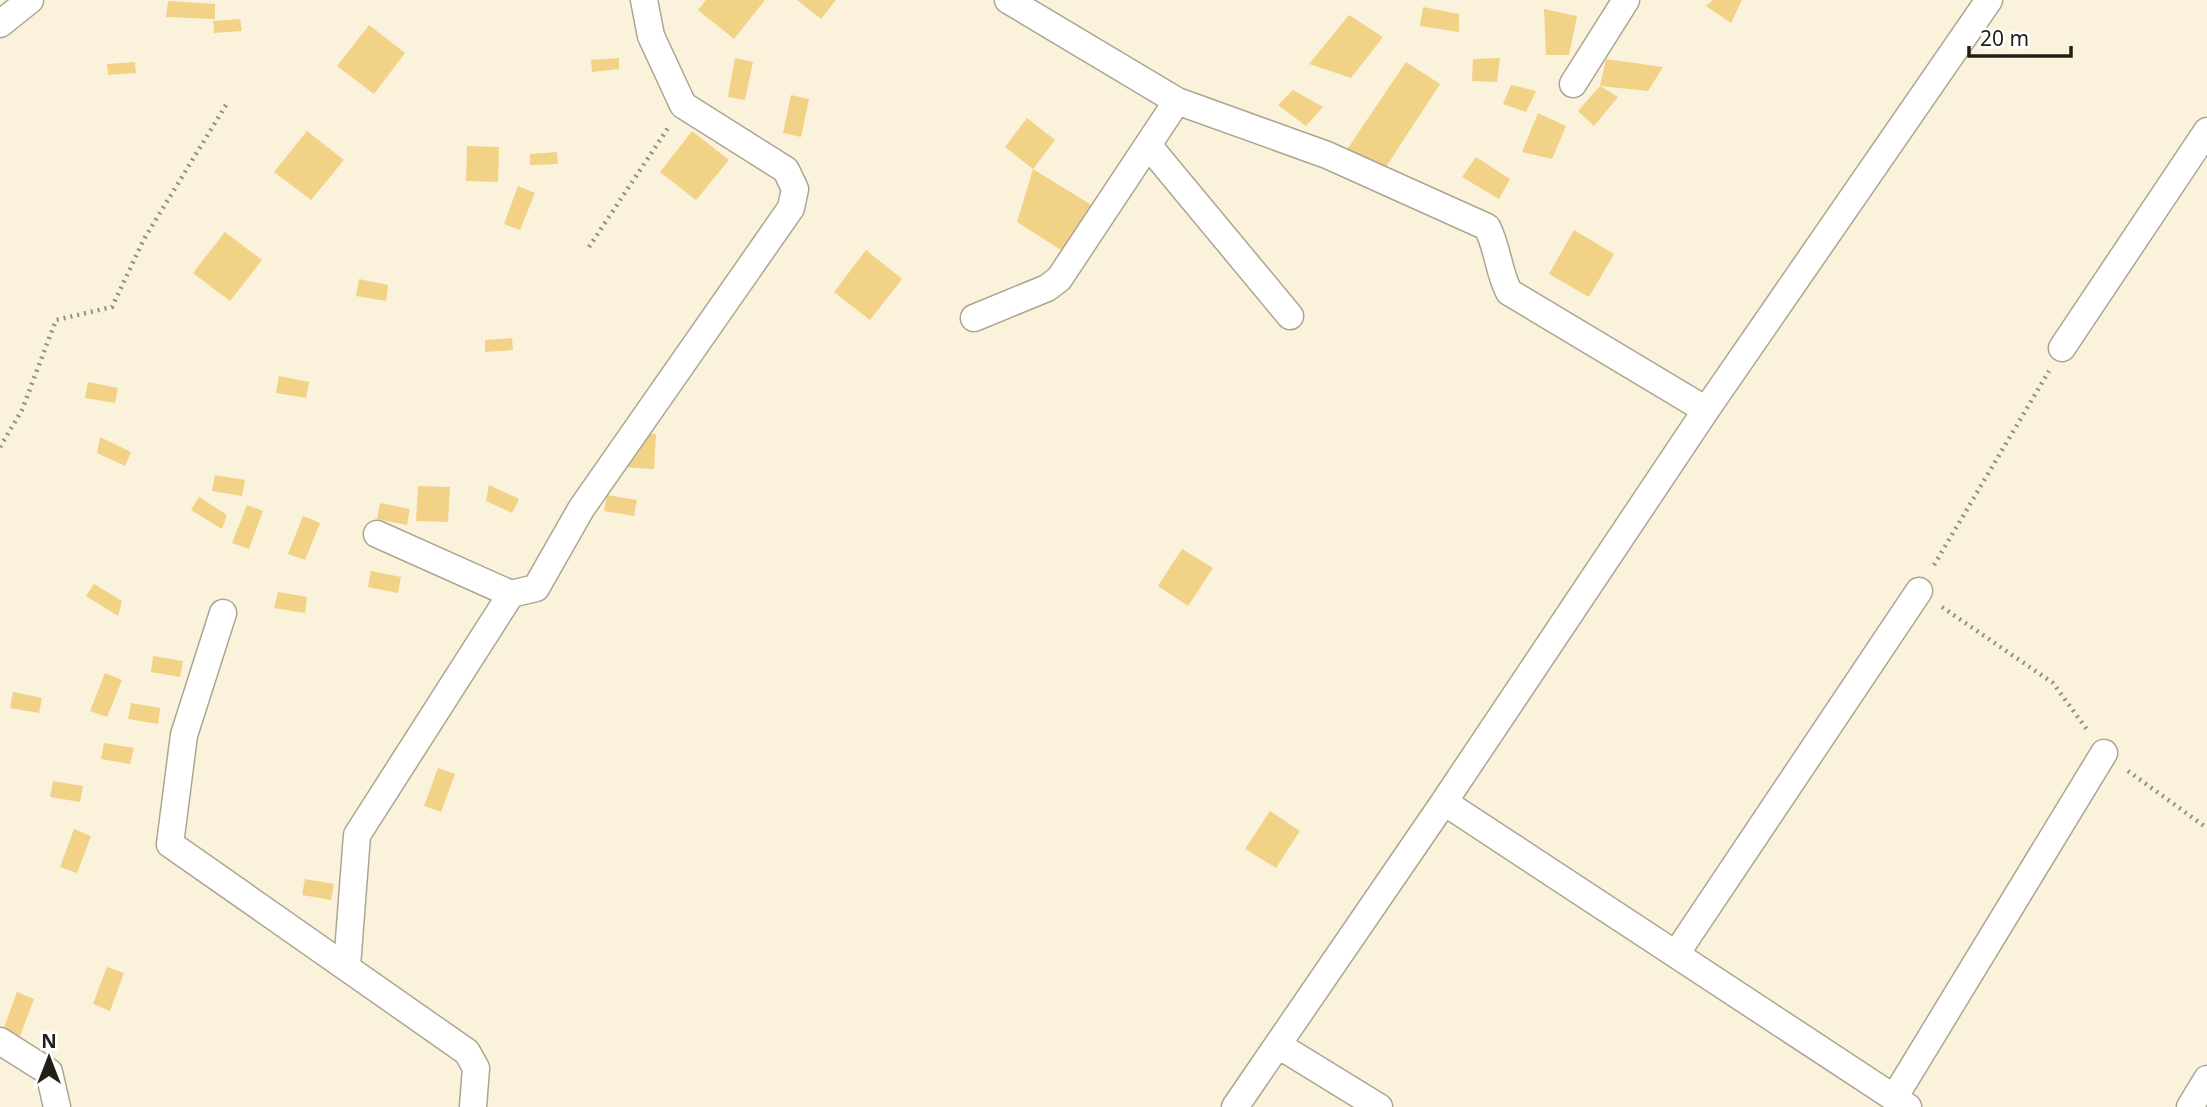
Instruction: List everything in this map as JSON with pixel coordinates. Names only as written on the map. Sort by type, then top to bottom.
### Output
[{"type":"street","points":[[0,24],[30,0]]},
{"type":"street","points":[[377,534],[511,594],[536,588],[581,509],[791,208],[794,189],[786,170],[683,105],[651,36],[644,0]]},
{"type":"street","points":[[1008,0],[1177,101],[1327,155],[1487,227],[1495,242],[1501,277],[1509,292],[1706,410]]},
{"type":"street","points":[[1573,84],[1626,0]]},
{"type":"street","points":[[1235,1107],[1444,802],[1706,410],[1989,0]]},
{"type":"street","points":[[974,318],[1047,288],[1059,279],[1177,101]]},
{"type":"street","points":[[2062,348],[2207,131]]},
{"type":"street","points":[[1148,145],[1290,316]]},
{"type":"street","points":[[1676,954],[1919,591]]},
{"type":"street","points":[[347,966],[357,835],[511,594]]},
{"type":"street","points":[[223,613],[184,735],[170,844],[467,1052],[476,1068],[473,1107]]},
{"type":"street","points":[[1444,802],[1901,1102],[2104,753]]},
{"type":"street","points":[[0,1041],[49,1072],[57,1107]]},
{"type":"street","points":[[1278,1045],[1378,1107]]},
{"type":"street","points":[[2190,1107],[2207,1079]]},
{"type":"path","points":[[0,447],[22,411],[56,320],[112,307],[144,239],[226,105]]},
{"type":"path","points":[[589,247],[683,105]]},
{"type":"path","points":[[2062,348],[1919,591],[2053,682],[2104,753],[2207,828]]},
{"type":"building","points":[[706,0],[765,0],[734,39],[698,10]]},
{"type":"building","points":[[797,0],[836,0],[821,19]]},
{"type":"building","points":[[1713,0],[1742,0],[1731,23],[1706,6]]},
{"type":"building","points":[[168,1],[215,4],[215,19],[166,17]]},
{"type":"building","points":[[1423,7],[1459,14],[1459,32],[1420,26]]},
{"type":"building","points":[[1544,9],[1577,16],[1569,55],[1546,55]]},
{"type":"building","points":[[1349,15],[1383,37],[1351,78],[1309,64]]},
{"type":"building","points":[[240,19],[242,31],[214,33],[213,21]]},
{"type":"building","points":[[369,25],[405,53],[374,94],[337,66]]},
{"type":"building","points":[[619,58],[619,69],[592,72],[591,60]]},
{"type":"building","points":[[735,58],[753,62],[745,100],[728,97]]},
{"type":"building","points":[[1500,58],[1497,82],[1472,81],[1473,59]]},
{"type":"building","points":[[1606,59],[1663,67],[1648,91],[1600,86]]},
{"type":"building","points":[[135,62],[136,73],[108,75],[107,64]]},
{"type":"building","points":[[1406,62],[1440,84],[1384,170],[1346,151]]},
{"type":"building","points":[[1511,85],[1536,91],[1526,112],[1503,104]]},
{"type":"building","points":[[1600,86],[1618,97],[1594,126],[1578,111]]},
{"type":"building","points":[[1293,90],[1323,107],[1306,126],[1278,105]]},
{"type":"building","points":[[791,95],[809,99],[801,137],[783,133]]},
{"type":"building","points":[[1538,113],[1566,126],[1552,159],[1522,152]]},
{"type":"building","points":[[1027,118],[1055,140],[1033,169],[1005,147]]},
{"type":"building","points":[[307,131],[344,160],[311,200],[274,172]]},
{"type":"building","points":[[692,131],[729,160],[696,200],[660,172]]},
{"type":"building","points":[[467,146],[499,147],[498,182],[466,181]]},
{"type":"building","points":[[557,152],[558,164],[530,165],[530,154]]},
{"type":"building","points":[[1476,157],[1510,179],[1499,199],[1462,177]]},
{"type":"building","points":[[1033,169],[1093,206],[1064,252],[1017,222]]},
{"type":"building","points":[[518,186],[535,193],[520,230],[504,224]]},
{"type":"building","points":[[1574,230],[1614,254],[1589,297],[1549,274]]},
{"type":"building","points":[[225,232],[262,260],[230,301],[193,273]]},
{"type":"building","points":[[866,250],[902,279],[870,320],[834,292]]},
{"type":"building","points":[[359,279],[388,285],[386,301],[356,296]]},
{"type":"building","points":[[512,338],[513,350],[485,352],[485,340]]},
{"type":"building","points":[[279,376],[309,382],[306,398],[276,393]]},
{"type":"building","points":[[88,382],[118,388],[115,403],[85,398]]},
{"type":"building","points":[[624,432],[656,434],[654,469],[622,467]]},
{"type":"building","points":[[100,437],[131,452],[125,466],[97,453]]},
{"type":"building","points":[[215,475],[245,480],[242,496],[212,491]]},
{"type":"building","points":[[489,485],[519,499],[512,513],[486,501]]},
{"type":"building","points":[[418,486],[450,487],[448,522],[416,521]]},
{"type":"building","points":[[607,495],[637,500],[634,516],[604,511]]},
{"type":"building","points":[[199,497],[227,515],[222,529],[191,510]]},
{"type":"building","points":[[380,503],[410,509],[407,525],[377,519]]},
{"type":"building","points":[[247,505],[263,511],[249,549],[232,543]]},
{"type":"building","points":[[303,516],[320,523],[305,560],[288,554]]},
{"type":"building","points":[[1182,549],[1213,568],[1188,606],[1158,586]]},
{"type":"building","points":[[371,571],[401,577],[398,593],[368,587]]},
{"type":"building","points":[[94,584],[122,601],[118,616],[86,596]]},
{"type":"building","points":[[278,592],[307,597],[305,613],[274,608]]},
{"type":"building","points":[[153,656],[183,661],[180,677],[151,672]]},
{"type":"building","points":[[105,673],[122,680],[107,717],[90,711]]},
{"type":"building","points":[[13,692],[42,698],[39,713],[10,708]]},
{"type":"building","points":[[131,703],[160,708],[158,724],[128,719]]},
{"type":"building","points":[[104,743],[134,748],[130,764],[101,759]]},
{"type":"building","points":[[438,768],[455,774],[441,812],[424,806]]},
{"type":"building","points":[[53,781],[83,786],[80,802],[50,797]]},
{"type":"building","points":[[1270,811],[1300,831],[1276,868],[1245,849]]},
{"type":"building","points":[[74,829],[91,836],[77,873],[60,867]]},
{"type":"building","points":[[305,879],[334,884],[331,900],[302,895]]},
{"type":"building","points":[[107,967],[124,973],[110,1011],[93,1004]]},
{"type":"building","points":[[17,992],[34,999],[20,1036],[3,1030]]}]
